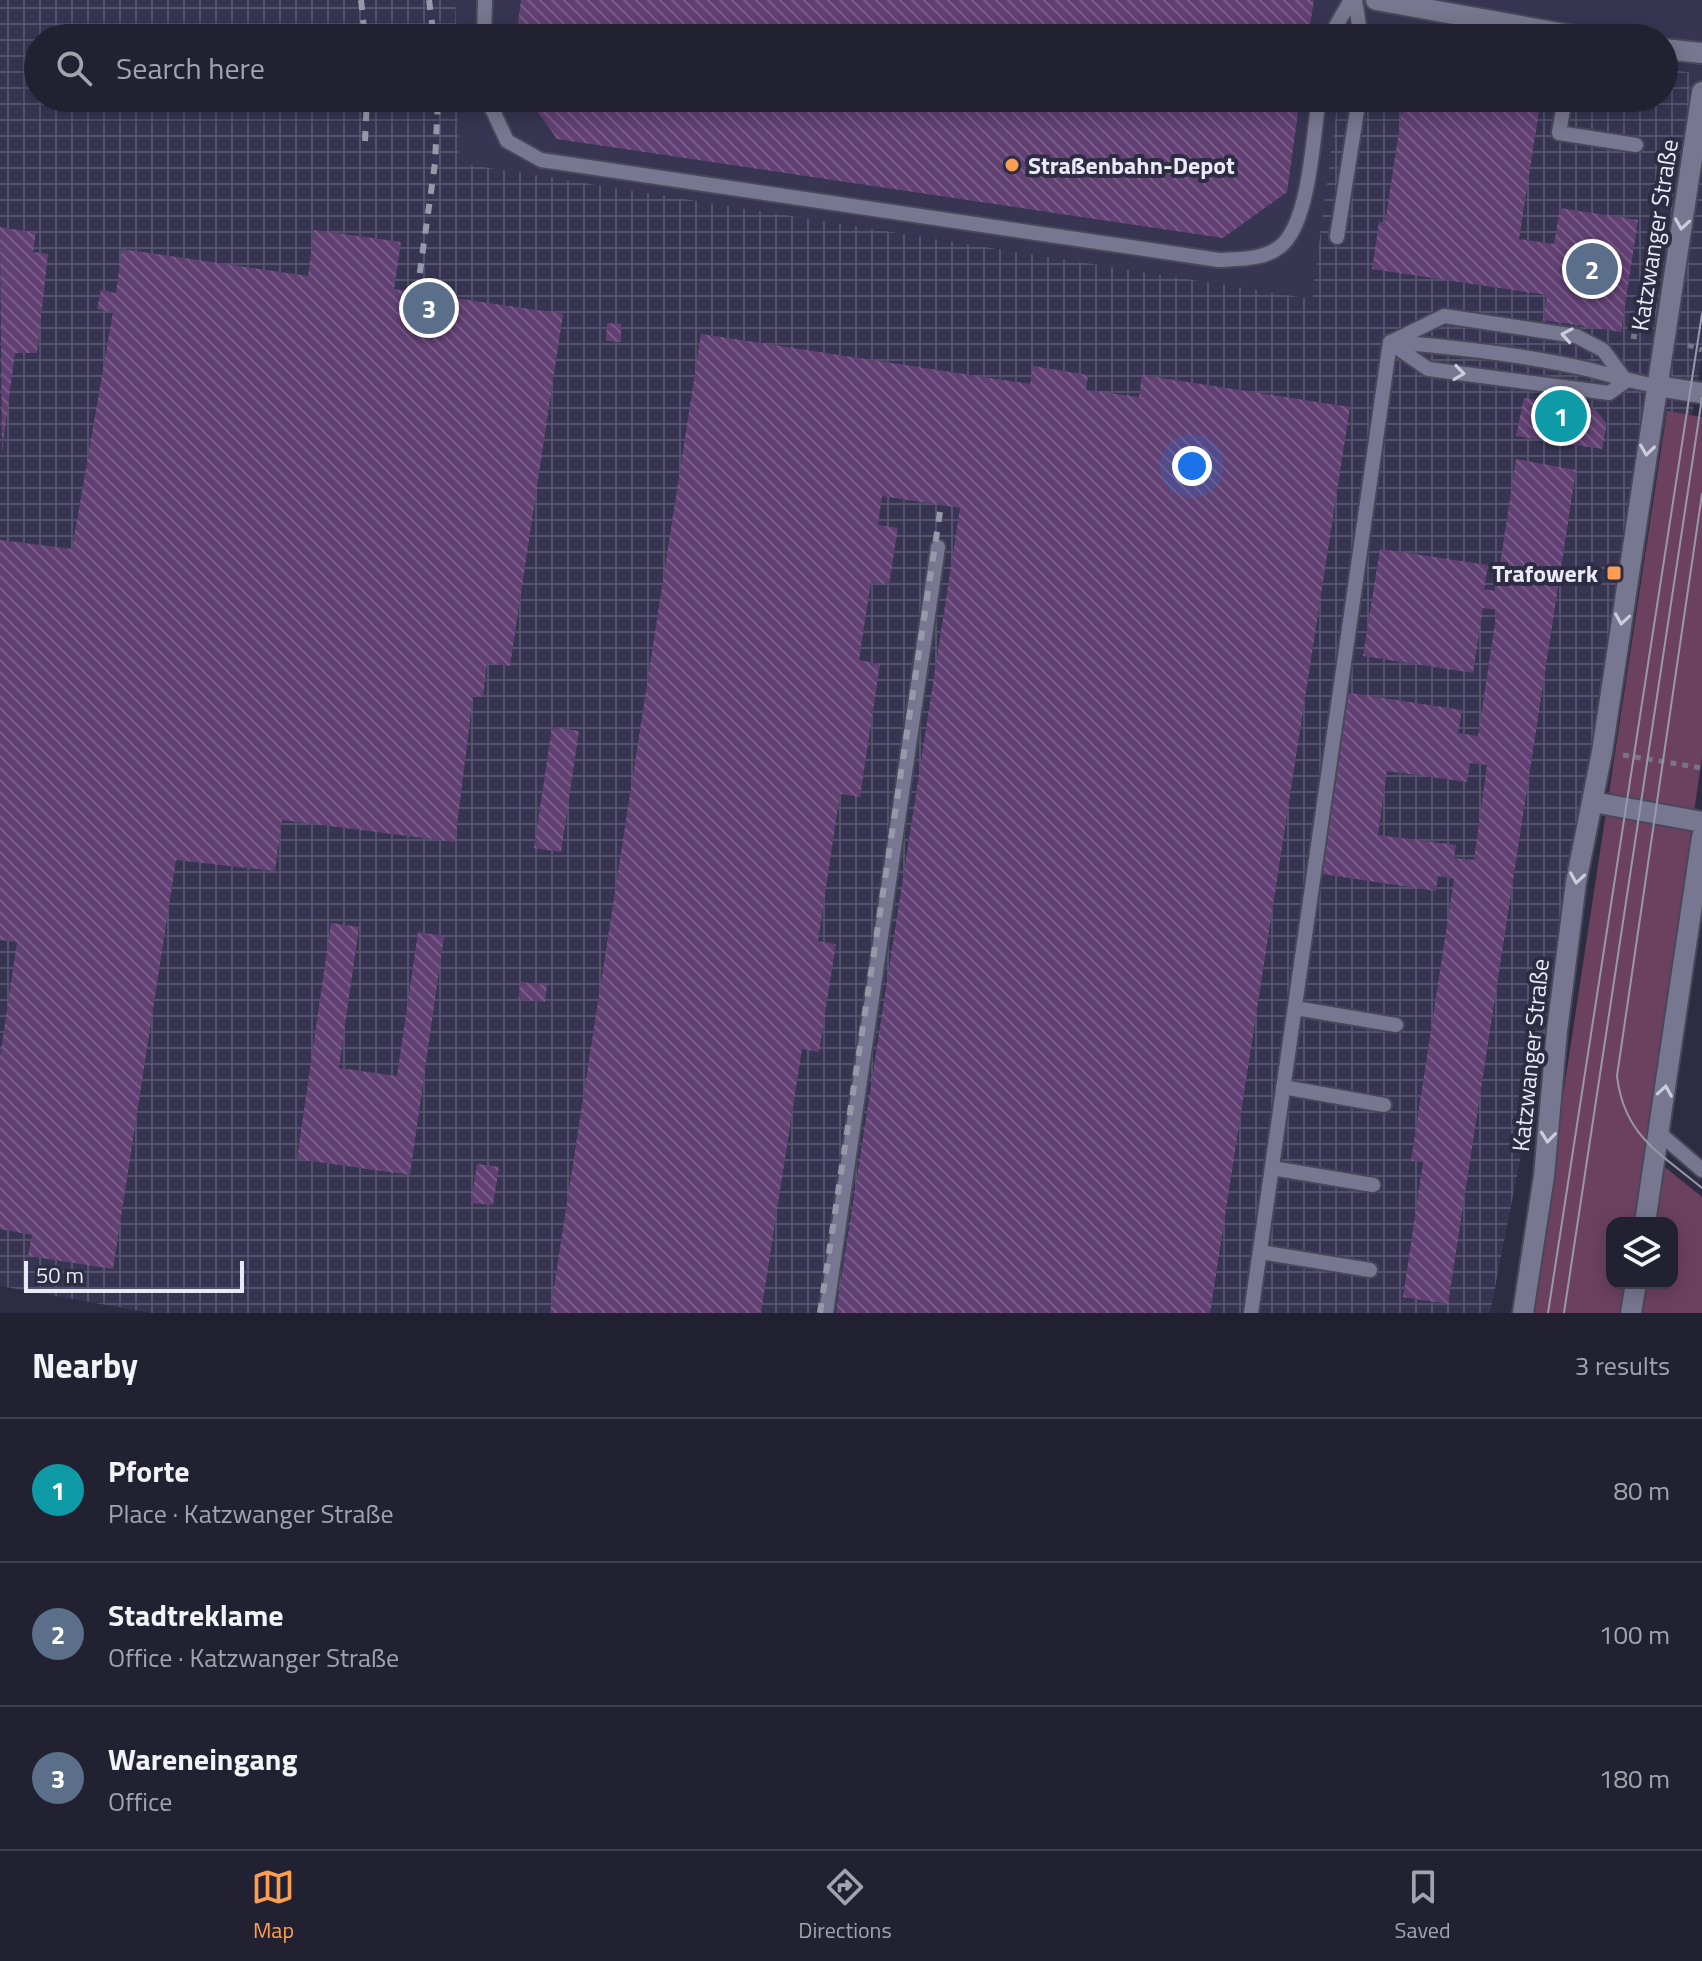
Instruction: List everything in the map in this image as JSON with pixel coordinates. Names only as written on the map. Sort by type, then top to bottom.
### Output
[{"type":"main road","points":[[1376,0],[1508,24]]},
{"type":"main road","points":[[1678,50],[1702,53]]},
{"type":"main road","name":"Katzwanger Straße","points":[[1523,1313],[1544,1176],[1557,1031],[1576,882],[1602,752],[1702,92]]},
{"type":"main road","points":[[1657,386],[1702,393]]},
{"type":"main road","points":[[1593,802],[1702,822]]},
{"type":"main road","points":[[1646,1217],[1702,837]]},
{"type":"main road","points":[[1631,1313],[1635,1289]]},
{"type":"lane","points":[[484,24],[485,0]]},
{"type":"lane","points":[[1338,24],[1353,0]]},
{"type":"lane","points":[[1353,0],[1358,24]]},
{"type":"lane","points":[[494,112],[507,141],[541,160],[1219,260],[1256,258],[1283,244],[1301,212],[1317,112]]},
{"type":"lane","points":[[1337,237],[1357,112]]},
{"type":"lane","points":[[1563,112],[1559,133],[1636,145]]},
{"type":"lane","points":[[1390,342],[1444,316],[1576,336],[1603,350],[1626,381]]},
{"type":"lane","points":[[1390,342],[1432,345],[1592,371],[1657,386]]},
{"type":"lane","points":[[1390,342],[1428,369],[1609,393],[1626,381]]},
{"type":"lane","points":[[1251,1313],[1390,342]]},
{"type":"lane","points":[[826,1313],[938,547]]},
{"type":"lane","points":[[1295,1008],[1396,1025]]},
{"type":"lane","points":[[1283,1087],[1384,1105]]},
{"type":"lane","points":[[1658,1132],[1702,1170]]},
{"type":"lane","points":[[1272,1168],[1373,1185]]},
{"type":"lane","points":[[1260,1252],[1370,1270]]},
{"type":"path","points":[[1602,752],[1702,768]]},
{"type":"shaded area","points":[[0,0],[455,0],[456,24],[24,24],[24,112],[458,112],[459,163],[1312,299],[1336,112],[1678,112],[1678,71],[1702,74],[1702,356],[1692,415],[1667,412],[1490,1313],[151,1313],[0,1286]]},
{"type":"shaded area","points":[[455,0],[1702,0],[1702,74],[1678,71],[1678,24],[456,24]]},
{"type":"shaded area","points":[[458,112],[1336,112],[1313,299],[458,163]]},
{"type":"shaded area","points":[[1667,411],[1702,417],[1702,757],[1645,1151],[1702,1197],[1702,1313],[1530,1313]]},
{"type":"building","points":[[521,0],[1314,0],[1310,24],[518,24]]},
{"type":"building","name":"Straßenbahn-Depot","points":[[538,112],[1298,112],[1287,192],[1223,238],[557,139]]},
{"type":"building","points":[[1402,112],[1539,112],[1519,239],[1554,244],[1560,208],[1638,220],[1621,332],[1543,320],[1547,295],[1372,269],[1379,222],[1385,223]]},
{"type":"building","points":[[0,227],[36,233],[33,252],[48,254],[37,353],[15,353],[2,451]]},
{"type":"building","points":[[314,230],[401,242],[394,289],[563,314],[510,666],[487,663],[483,697],[473,696],[455,842],[282,820],[275,871],[176,860],[113,1269],[28,1256],[32,1235],[0,1229],[0,1057],[17,942],[0,940],[0,540],[72,549],[113,312],[97,309],[101,290],[116,293],[122,249],[308,276]]},
{"type":"building","points":[[607,323],[621,324],[621,342],[606,341]]},
{"type":"building","points":[[701,334],[1030,384],[1033,366],[1088,375],[1086,390],[1139,397],[1142,375],[1350,407],[1210,1313],[836,1313],[960,508],[882,496],[878,525],[898,528],[889,585],[871,582],[859,660],[880,664],[860,797],[840,794],[818,941],[836,944],[819,1052],[802,1049],[761,1313],[550,1313]]},
{"type":"building","points":[[1524,398],[1595,409],[1607,424],[1602,449],[1516,436]]},
{"type":"building","points":[[1516,459],[1576,470],[1448,1304],[1403,1297],[1423,1162],[1411,1161],[1454,879],[1438,876],[1436,891],[1316,873],[1344,692],[1462,710],[1458,733],[1478,736],[1497,610],[1483,608],[1473,673],[1363,656],[1380,549],[1488,565],[1484,589],[1496,591]],"holes":[[[1470,763],[1487,765],[1474,860],[1454,858],[1456,845],[1378,835],[1387,771],[1467,782]]]},
{"type":"building","points":[[552,727],[579,731],[561,852],[534,848]]},
{"type":"building","points":[[331,923],[359,927],[339,1068],[397,1076],[418,932],[444,936],[410,1175],[297,1159]]},
{"type":"building","points":[[521,982],[547,985],[545,1002],[518,999]]},
{"type":"building","points":[[477,1164],[499,1167],[493,1205],[471,1203]]},
{"type":"tram line","points":[[1548,1313],[1702,314]]},
{"type":"tram line","points":[[1564,1313],[1702,398]]},
{"type":"tram line","points":[[1702,494],[1617,1076],[1627,1114],[1636,1129],[1658,1153],[1702,1188]]},
{"type":"railway","points":[[361,0],[364,24]]},
{"type":"railway","points":[[429,0],[432,24]]},
{"type":"railway","points":[[365,141],[366,112]]},
{"type":"railway","points":[[417,293],[435,163],[437,112]]},
{"type":"railway","points":[[820,1313],[940,512]]},
{"type":"place","name":"Straßenbahn-Depot","points":[[1012,165]]},
{"type":"place","name":"Stadtreklame","points":[[1592,269]]},
{"type":"place","name":"Wareneingang","points":[[429,308]]},
{"type":"place","name":"Pforte","points":[[1561,416]]},
{"type":"place","name":"Trafowerk","points":[[1614,573]]}]
